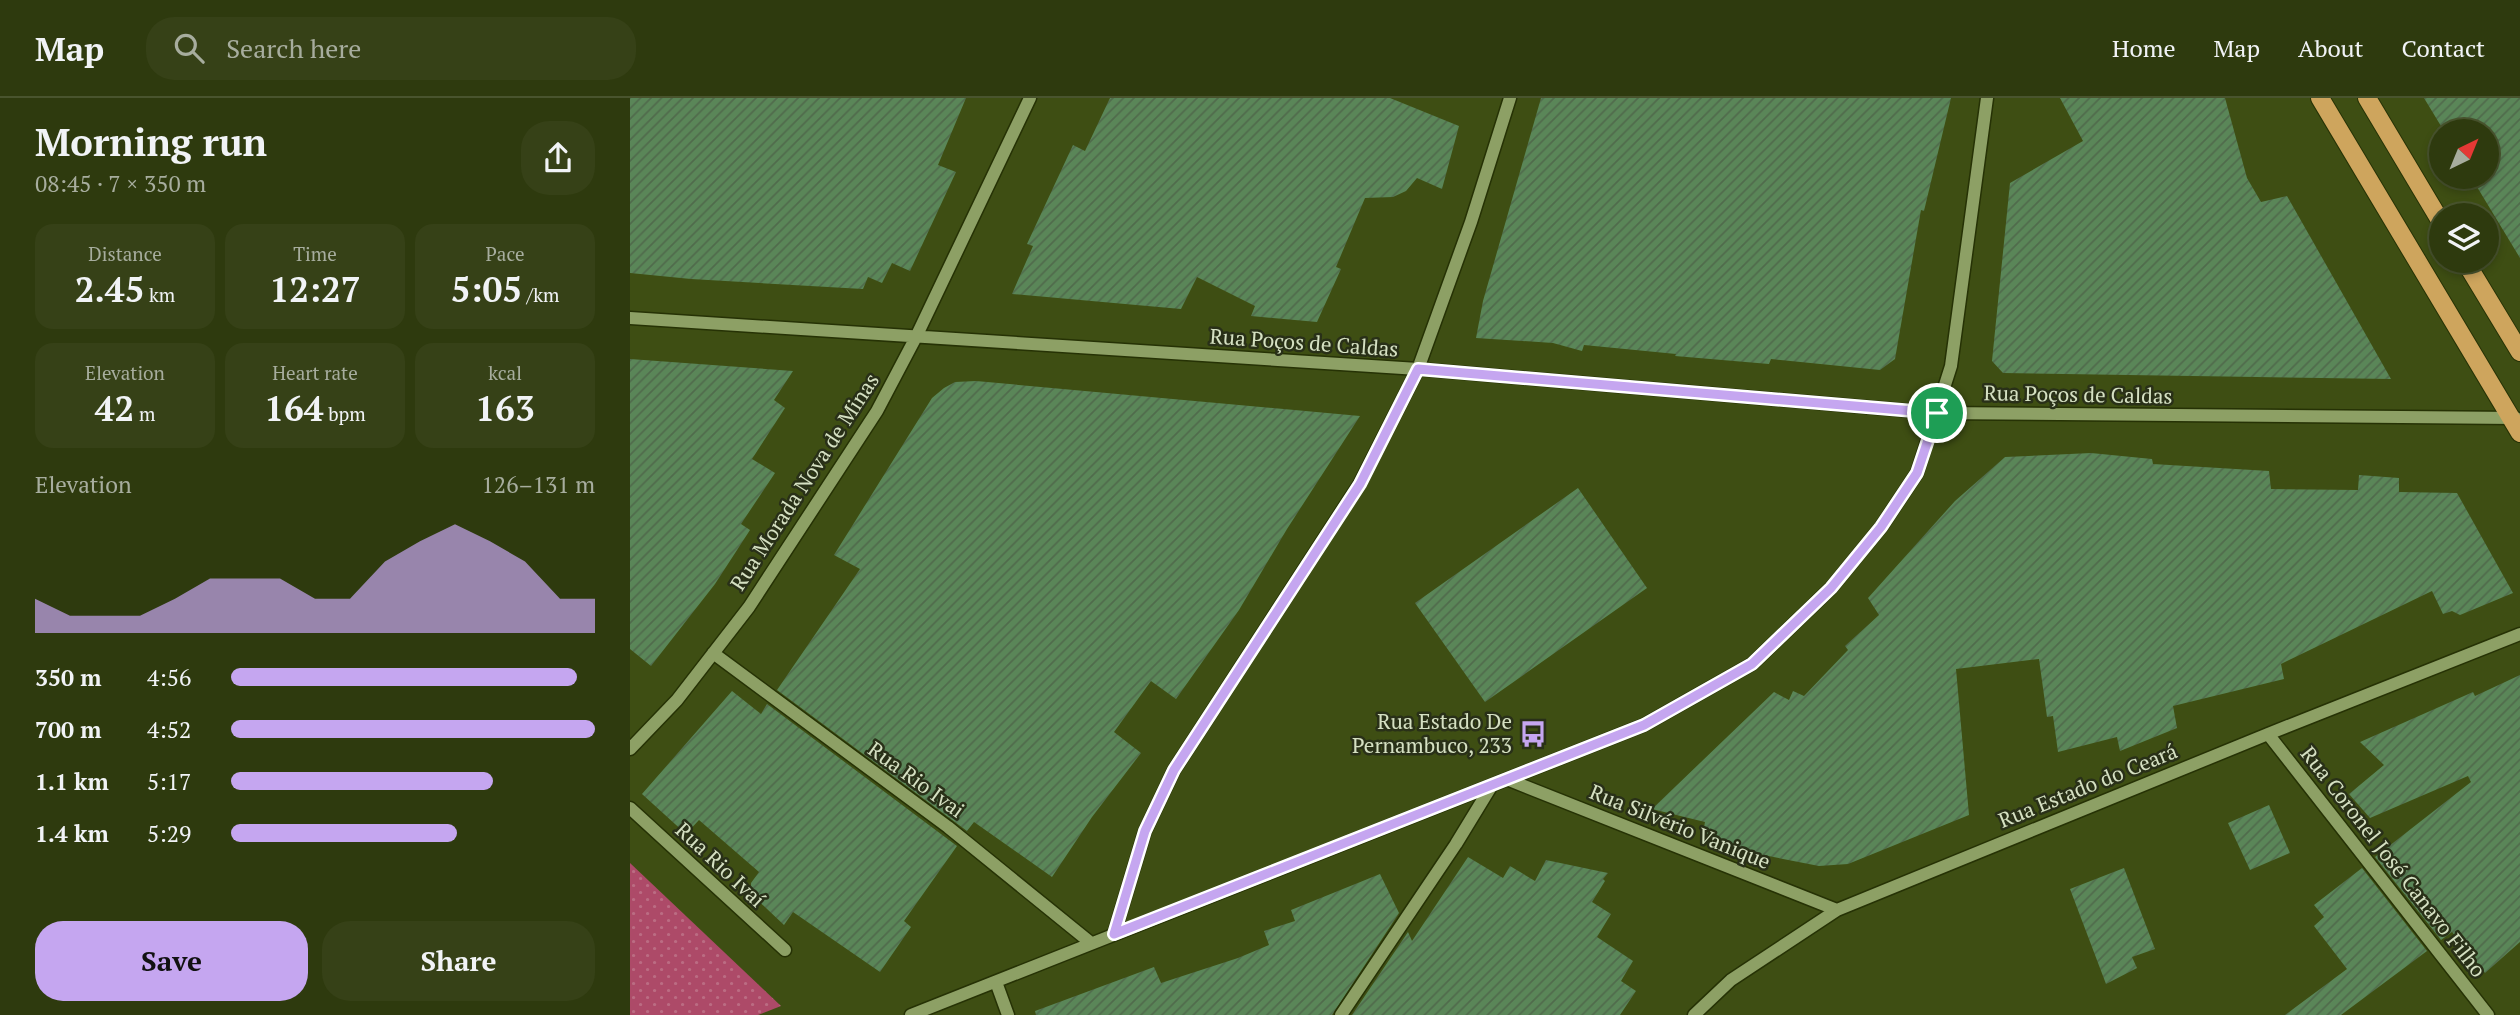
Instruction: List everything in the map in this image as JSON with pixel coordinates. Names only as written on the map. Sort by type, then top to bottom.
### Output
[{"type":"main road","points":[[2320,98],[2517,423]]},
{"type":"main road","points":[[2367,98],[2430,203]]},
{"type":"main road","points":[[2472,273],[2520,352]]},
{"type":"street","name":"Rua Morada Nova de Minas","points":[[630,749],[677,700],[749,607],[877,411],[916,337],[1030,98]]},
{"type":"street","points":[[1114,934],[1145,831],[1174,770],[1360,484],[1418,369],[1471,222],[1510,98]]},
{"type":"street","points":[[911,1015],[1644,725],[1752,664],[1831,588],[1881,527],[1917,473],[1951,366],[1987,98]]},
{"type":"street","name":"Rua Poços de Caldas","points":[[630,318],[1418,369],[1937,413],[2517,423]]},
{"type":"street","name":"Rua Estado do Ceará","points":[[1694,1015],[1731,980],[1837,910],[2520,634]]},
{"type":"street","name":"Rua Rio Ivai","points":[[713,653],[948,827],[1091,943]]},
{"type":"street","name":"Rua Coronel José Canavo Filho","points":[[2267,734],[2488,1015]]},
{"type":"street","name":"Rua Silvério Vanique","points":[[1509,780],[1837,910]]},
{"type":"street","points":[[1341,1015],[1456,844],[1492,785]]},
{"type":"street","name":"Rua Rio Ivaí","points":[[630,808],[785,950]]},
{"type":"street","points":[[996,982],[1008,1015]]},
{"type":"shaded area","points":[[630,863],[781,1006],[758,1015],[630,1015]]},
{"type":"building","points":[[630,98],[966,98],[938,165],[956,172],[910,271],[892,263],[882,283],[868,277],[863,289],[630,273]]},
{"type":"building","points":[[1110,98],[1390,98],[1459,126],[1442,189],[1417,178],[1406,191],[1393,197],[1365,198],[1336,267],[1341,269],[1317,322],[1251,316],[1255,306],[1197,277],[1181,309],[1012,294],[1033,246],[1027,244],[1073,145],[1085,151]]},
{"type":"building","points":[[1541,98],[1951,98],[1924,211],[1921,210],[1895,359],[1880,370],[1771,359],[1769,364],[1584,345],[1582,351],[1553,343],[1476,338],[1483,301]]},
{"type":"building","points":[[2060,98],[2225,98],[2247,178],[2261,202],[2287,196],[2391,379],[2003,373],[1992,361],[2010,183],[2083,141]]},
{"type":"building","points":[[2424,98],[2520,98],[2520,258],[2499,223],[2499,203],[2487,203],[2478,189],[2499,189],[2499,119],[2437,119]]},
{"type":"building","points":[[630,359],[793,371],[774,400],[785,408],[752,459],[775,473],[741,524],[750,530],[715,584],[651,666],[630,649]]},
{"type":"building","points":[[976,381],[1360,416],[1287,529],[1239,610],[1176,699],[1151,681],[1114,732],[1141,753],[1092,817],[1052,877],[974,822],[967,831],[777,690],[860,569],[834,555],[932,398],[955,382]]},
{"type":"building","points":[[2091,453],[2152,459],[2153,464],[2269,471],[2271,489],[2358,490],[2359,475],[2399,478],[2399,492],[2457,493],[2513,593],[2460,615],[2452,611],[2443,614],[2432,591],[2281,664],[2284,679],[2173,706],[2177,728],[2120,751],[2117,737],[2058,752],[2053,716],[2047,717],[2039,659],[1956,669],[1969,815],[1848,864],[1819,866],[1743,851],[1702,838],[1705,822],[1652,809],[1774,692],[1789,700],[1793,691],[1804,696],[1848,650],[1845,646],[1879,615],[1868,598],[1955,501],[2005,457]]},
{"type":"building","points":[[1578,488],[1647,588],[1485,702],[1415,603]]},
{"type":"building","points":[[2520,675],[2520,942],[2485,973],[2452,932],[2441,940],[2375,857],[2471,782],[2468,776],[2370,818],[2349,794],[2384,765],[2360,742],[2473,692],[2475,696]]},
{"type":"building","points":[[732,691],[761,714],[767,704],[957,846],[904,921],[911,927],[880,972],[793,912],[784,925],[751,894],[751,883],[759,872],[699,820],[686,834],[642,794]]},
{"type":"building","points":[[2269,805],[2290,853],[2250,870],[2228,823]]},
{"type":"building","points":[[1468,857],[1503,878],[1510,866],[1535,881],[1546,860],[1608,873],[1592,902],[1611,914],[1597,937],[1633,961],[1621,981],[1636,991],[1620,1015],[1352,1015],[1408,932],[1412,941]]},
{"type":"building","points":[[2124,868],[2155,949],[2132,957],[2137,968],[2106,984],[2070,889]]},
{"type":"building","points":[[2362,868],[2427,951],[2341,1015],[2285,1015],[2347,969],[2314,926],[2324,917],[2314,905]]},
{"type":"building","points":[[1380,874],[1399,913],[1332,1015],[1036,1015],[1035,1011],[1154,967],[1161,983],[1238,958],[1269,945],[1264,931],[1295,921],[1291,910]]},
{"type":"place","name":"Rua Estado De Pernambuco, 233","points":[[1533,734]]},
{"type":"route","points":[[1418,369],[1937,413],[1917,473],[1881,527],[1831,588],[1752,664],[1644,725],[1114,934],[1145,831],[1174,770],[1360,484],[1418,369]]}]
